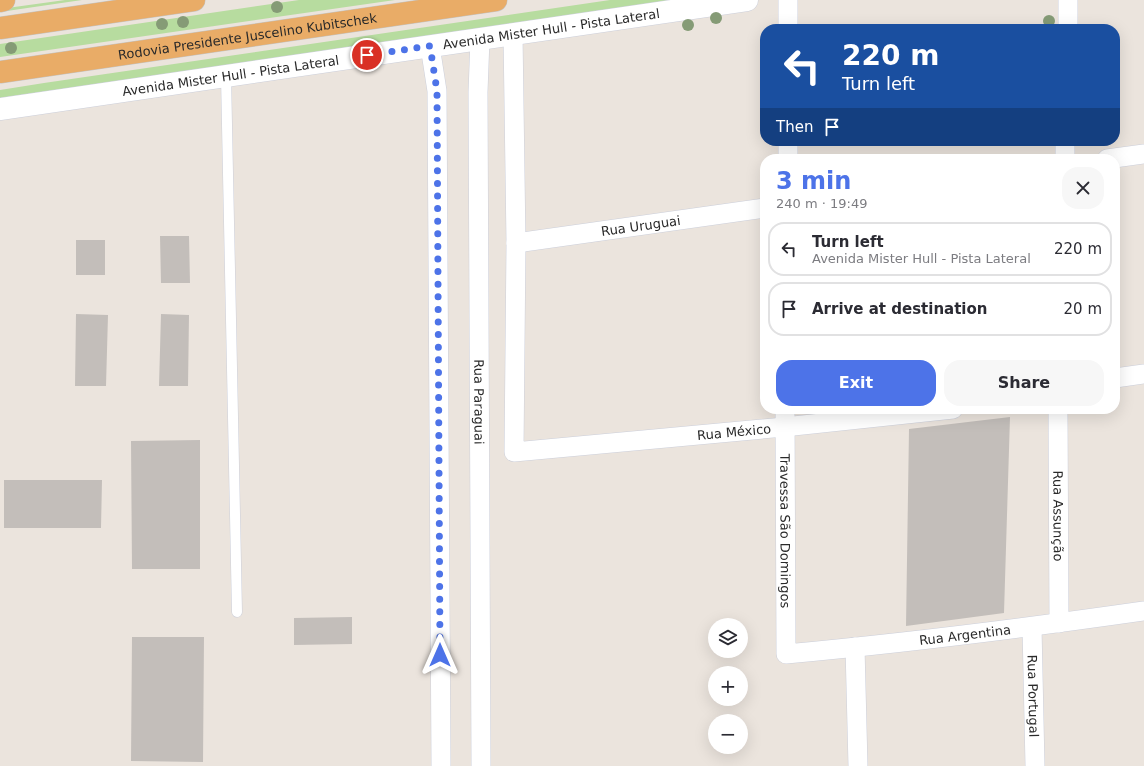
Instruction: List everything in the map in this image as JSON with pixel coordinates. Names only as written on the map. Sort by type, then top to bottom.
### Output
[{"type":"highway","points":[[0,1],[4,0]]},
{"type":"highway","points":[[0,28],[194,0]]},
{"type":"highway","name":"Rodovia Presidente Juscelino Kubitschek","points":[[0,72],[496,0]]},
{"type":"main road","name":"Avenida Mister Hull - Pista Lateral","points":[[0,109],[747,0]]},
{"type":"street","points":[[788,0],[788,24]]},
{"type":"street","points":[[1068,0],[1068,24]]},
{"type":"street","points":[[513,34],[516,243]]},
{"type":"street","name":"Rua Paraguai","points":[[480,39],[478,99],[481,766]]},
{"type":"street","points":[[430,46],[437,91],[441,766]]},
{"type":"street","points":[[1120,157],[1144,154]]},
{"type":"street","name":"Rua Uruguai","points":[[516,243],[760,209]]},
{"type":"street","name":"Rua México","points":[[516,243],[514,452],[784,418],[859,414]]},
{"type":"street","points":[[1120,377],[1144,374]]},
{"type":"street","name":"Rua Assunção","points":[[1058,414],[1059,623]]},
{"type":"street","name":"Travessa São Domingos","points":[[784,418],[786,654]]},
{"type":"street","name":"Rua Argentina","points":[[786,654],[854,648],[1032,627],[1144,611]]},
{"type":"street","name":"Rua Portugal","points":[[1032,627],[1035,766]]},
{"type":"street","points":[[854,648],[858,766]]},
{"type":"lane","points":[[226,76],[237,612]]},
{"type":"green space","points":[[65,0],[82,0],[0,12],[0,9]]},
{"type":"green space","points":[[299,0],[395,0],[0,57],[0,44]]},
{"type":"green space","points":[[610,0],[677,0],[0,98],[0,90]]},
{"type":"building","points":[[160,236],[189,236],[190,283],[161,283]]},
{"type":"building","points":[[76,240],[105,240],[105,275],[76,275]]},
{"type":"building","points":[[76,314],[108,315],[106,386],[75,386]]},
{"type":"building","points":[[161,314],[189,315],[188,386],[159,386]]},
{"type":"building","points":[[1010,417],[1004,613],[906,626],[909,429]]},
{"type":"building","points":[[200,440],[200,569],[132,569],[131,441]]},
{"type":"building","points":[[4,480],[102,480],[101,528],[4,528]]},
{"type":"building","points":[[352,617],[352,644],[294,645],[294,618]]},
{"type":"building","points":[[132,637],[204,637],[203,762],[131,761]]},
{"type":"route","points":[[367,55],[430,46],[437,91],[440,655]]}]
